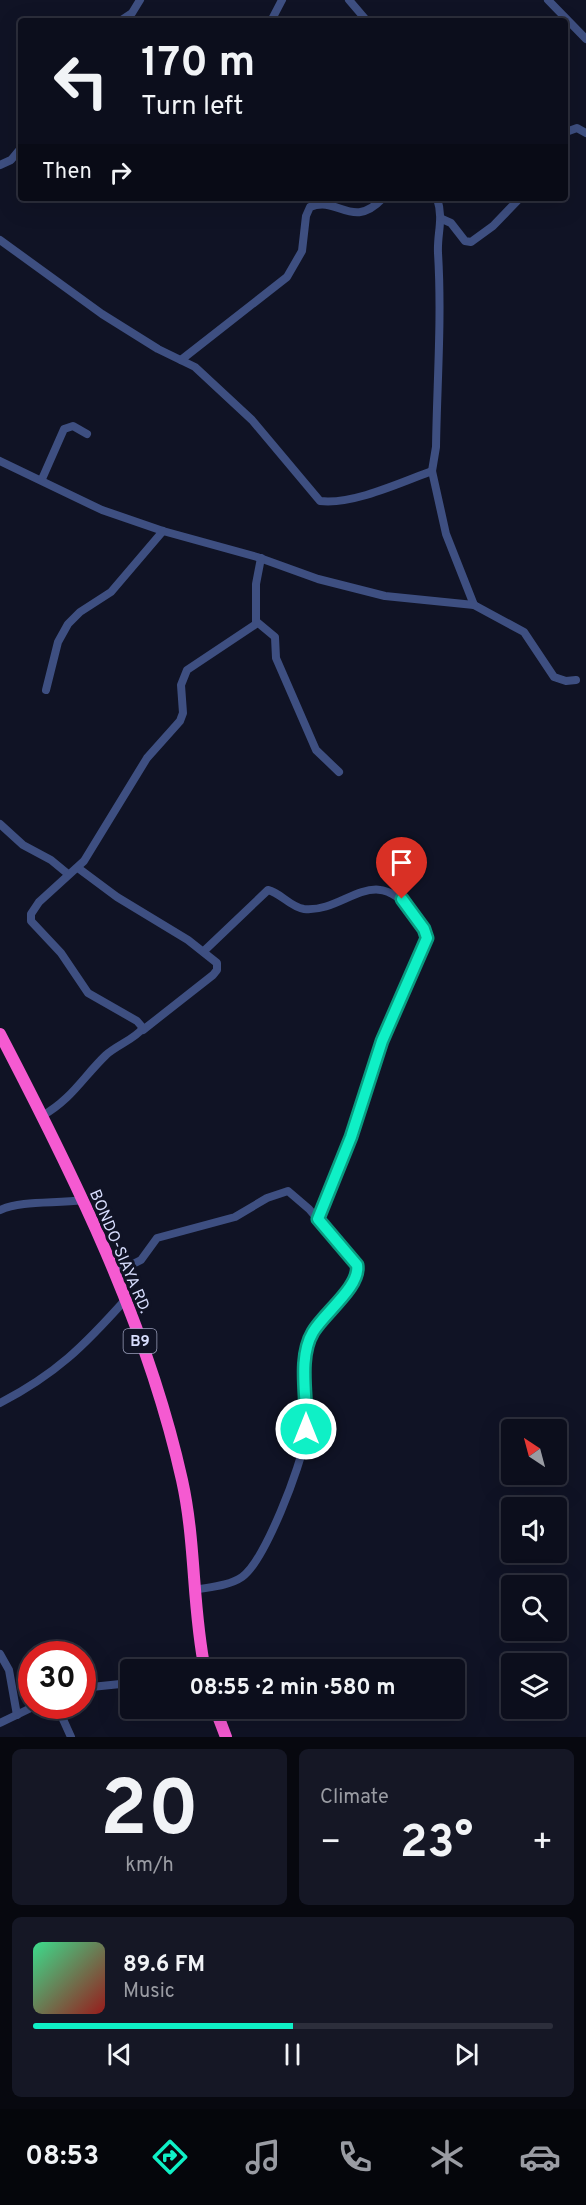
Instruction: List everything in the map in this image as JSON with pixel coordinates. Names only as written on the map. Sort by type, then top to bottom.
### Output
[{"type":"highway","name":"BONDO-SIAYA RD.","points":[[0,1034],[82,1200],[126,1299],[181,1476],[191,1533],[194,1590],[203,1659]]},
{"type":"highway","points":[[219,1719],[226,1737]]},
{"type":"street","points":[[124,18],[132,13],[140,0]]},
{"type":"street","points":[[273,18],[282,0]]},
{"type":"street","points":[[349,0],[365,18]]},
{"type":"street","points":[[548,0],[566,18]]},
{"type":"street","points":[[568,21],[586,39]]},
{"type":"street","points":[[568,131],[577,128],[586,133]]},
{"type":"street","points":[[0,165],[8,162],[18,151]]},
{"type":"street","points":[[181,360],[287,277],[302,251],[306,216],[310,207],[319,205],[361,213],[370,210],[380,201]]},
{"type":"street","points":[[438,201],[442,219],[438,250],[441,288],[440,368],[432,471],[449,546],[474,605]]},
{"type":"street","points":[[442,219],[451,224],[465,241],[471,242],[493,226],[517,201]]},
{"type":"street","points":[[0,240],[93,308],[158,349],[195,367],[252,420],[320,501],[329,502],[389,489],[432,471]]},
{"type":"street","points":[[42,479],[64,429],[73,426],[87,434]]},
{"type":"street","points":[[0,461],[42,479],[89,505],[163,531],[261,558],[318,579],[385,596],[474,605],[524,632],[554,677],[566,681],[576,680]]},
{"type":"street","points":[[46,690],[58,642],[68,624],[80,612],[111,592],[163,531]]},
{"type":"street","points":[[261,558],[256,584],[257,622],[275,637],[276,658],[316,750],[339,772]]},
{"type":"street","points":[[143,1030],[137,1021],[85,990],[61,953],[31,921],[31,914],[39,902],[89,855],[147,758],[182,717],[181,685],[188,670],[257,622]]},
{"type":"street","points":[[0,824],[23,845],[51,860],[68,874]]},
{"type":"street","points":[[42,1116],[57,1107],[81,1086],[108,1053],[143,1030],[217,970],[217,963],[204,951],[117,897],[78,867]]},
{"type":"street","points":[[204,951],[267,890],[302,909],[320,906],[364,892],[387,891],[402,899],[424,929],[426,943],[382,1041],[351,1137],[318,1219]]},
{"type":"street","points":[[115,1273],[141,1260],[158,1238],[235,1217],[267,1198],[283,1192],[292,1193],[318,1219],[357,1265],[358,1272],[351,1286],[316,1327],[308,1343],[305,1438],[300,1466],[263,1548],[250,1569],[237,1580],[194,1590]]},
{"type":"street","points":[[0,1210],[16,1204],[50,1204],[82,1200]]},
{"type":"street","points":[[0,1403],[63,1365],[126,1299]]},
{"type":"street","points":[[0,1654],[9,1670],[17,1715],[0,1723]]},
{"type":"street","points":[[96,1687],[120,1684]]},
{"type":"street","points":[[62,1719],[70,1737]]},
{"type":"route","points":[[306,1429],[308,1343],[316,1327],[358,1277],[357,1265],[318,1219],[327,1202],[351,1137],[367,1082],[399,997],[427,938],[418,919],[402,899]]}]
